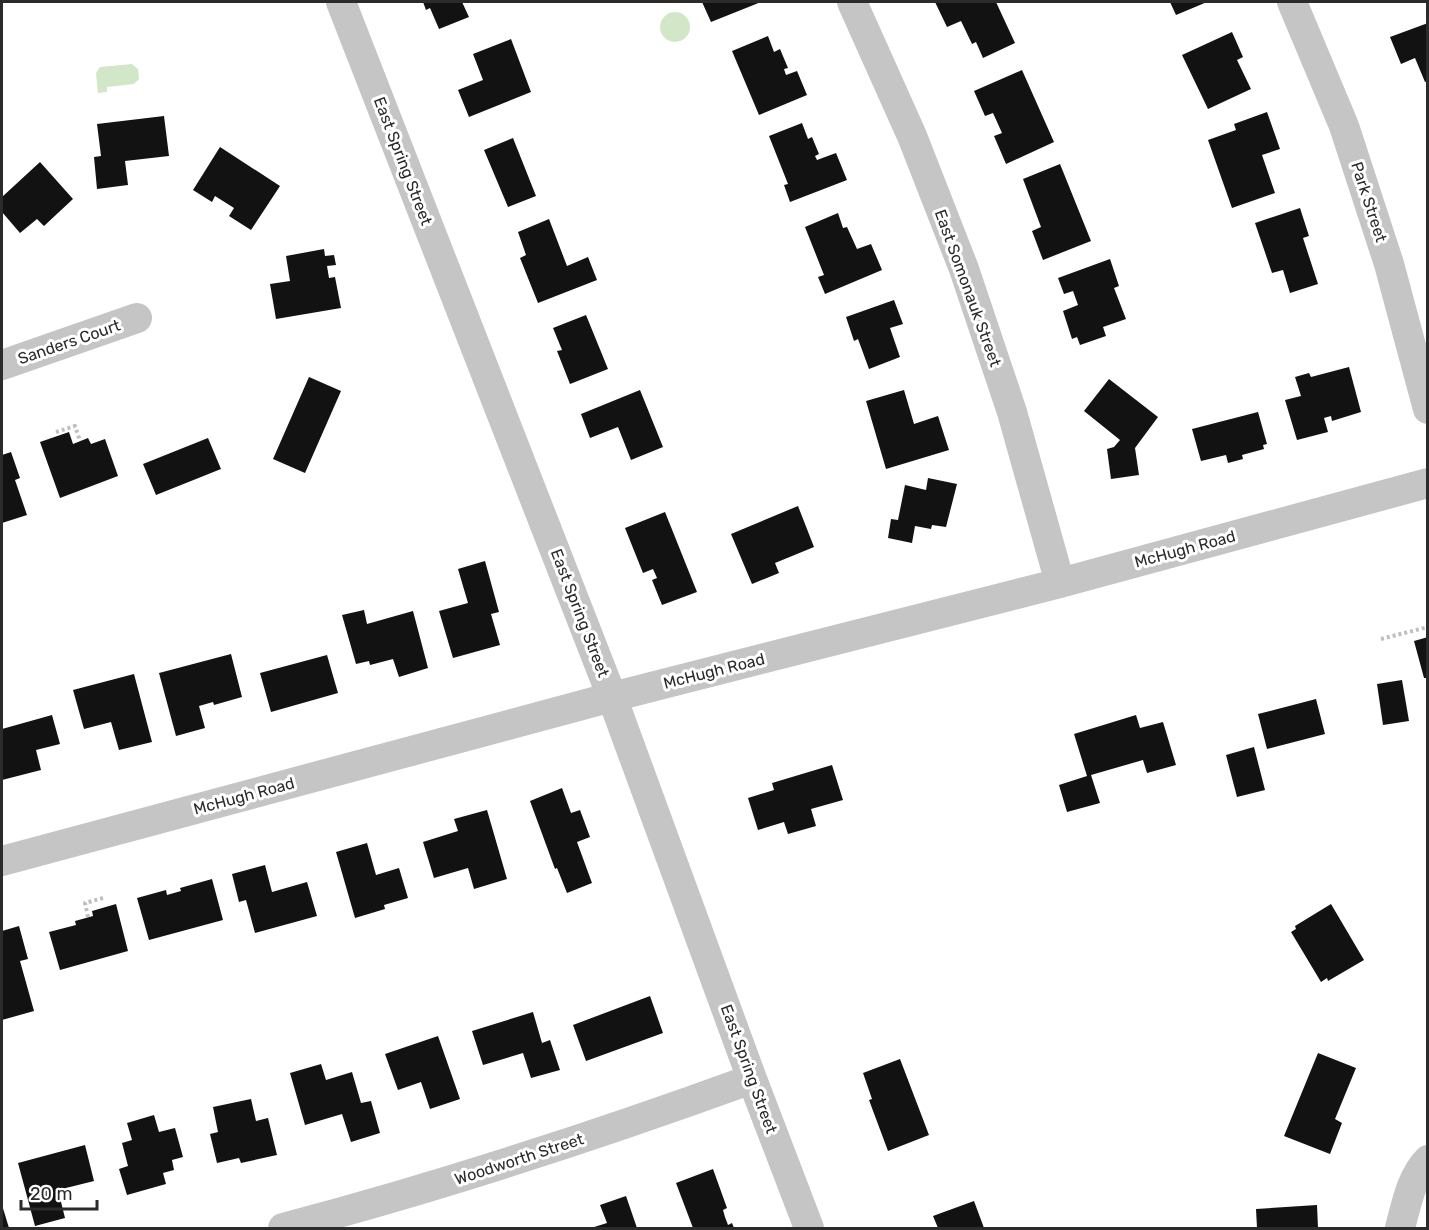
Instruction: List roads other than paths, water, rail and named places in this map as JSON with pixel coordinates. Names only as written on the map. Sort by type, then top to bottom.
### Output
[{"type":"street","name":"East Spring Street","points":[[341,2],[612,697],[809,1228]]},
{"type":"street","name":"East Somonauk Street","points":[[852,2],[907,126],[964,269],[1012,411],[1060,583]]},
{"type":"street","name":"Park Street","points":[[1292,2],[1344,126],[1389,264],[1428,409]]},
{"type":"street","name":"Sanders Court","points":[[2,365],[136,318]]},
{"type":"street","name":"McHugh Road","points":[[2,861],[612,697],[1060,583],[1428,483]]},
{"type":"street","name":"Woodworth Street","points":[[283,1228],[477,1173],[657,1114],[752,1079]]},
{"type":"street","points":[[1400,1228],[1409,1195],[1422,1166],[1428,1160]]}]
